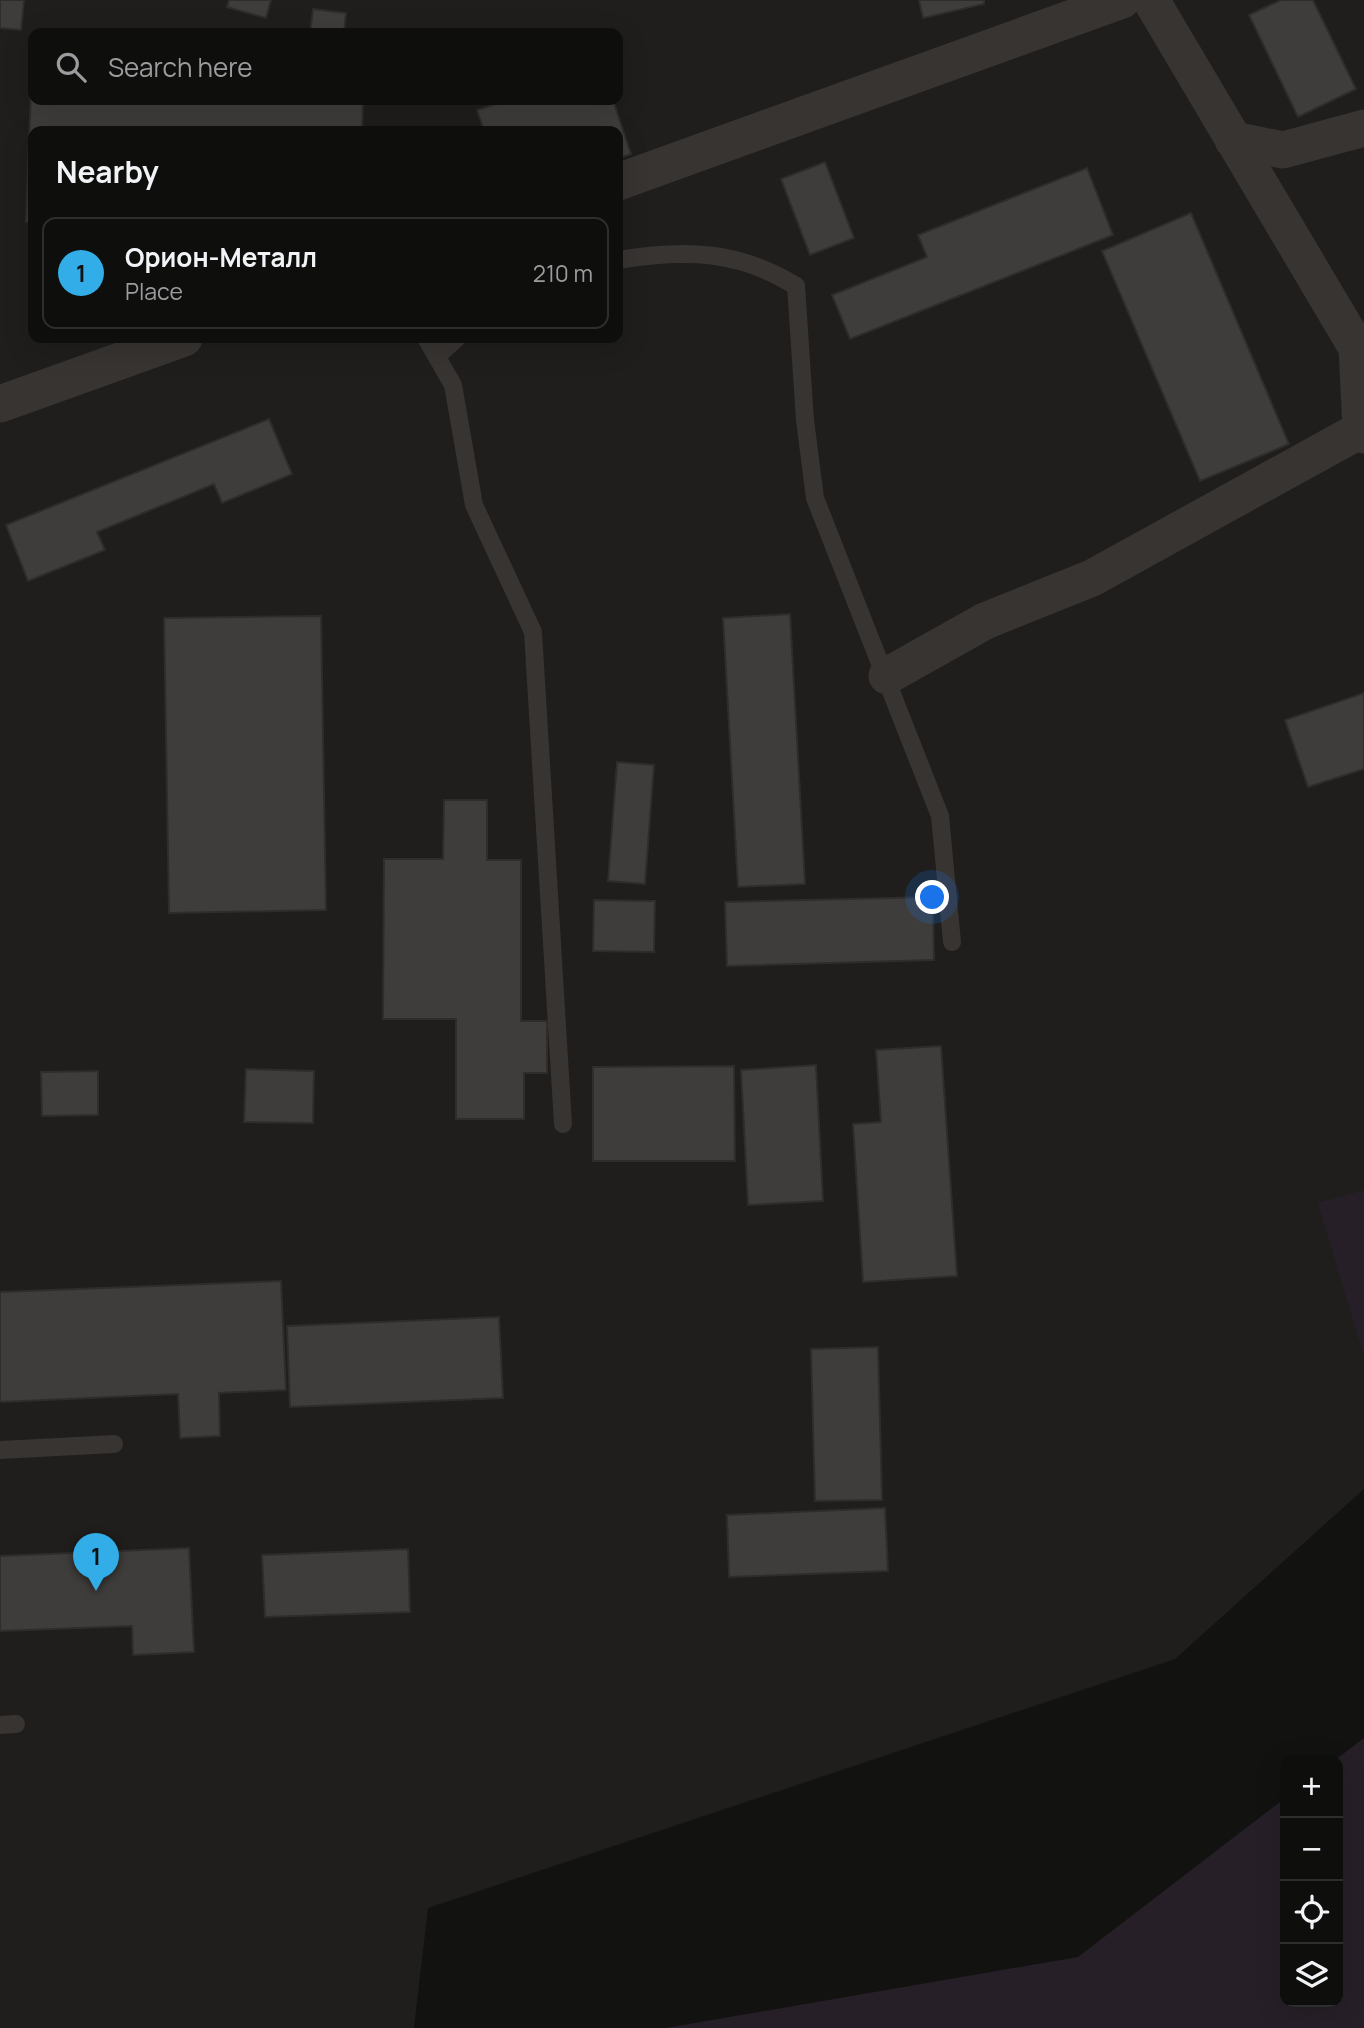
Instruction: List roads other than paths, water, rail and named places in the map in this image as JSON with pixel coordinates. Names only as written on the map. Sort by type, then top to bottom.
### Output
[{"type":"street","points":[[623,180],[1122,0]]},
{"type":"street","points":[[887,677],[985,621],[1092,578],[1363,431],[1357,348],[1151,0]]},
{"type":"street","points":[[1233,140],[1283,150],[1364,128]]},
{"type":"street","points":[[0,404],[170,343]]},
{"type":"lane","points":[[623,259],[650,255],[704,253],[768,269],[796,286],[805,420],[815,498],[940,816],[952,942]]},
{"type":"lane","points":[[429,343],[453,385],[474,505],[533,632],[563,1125]]},
{"type":"lane","points":[[437,356],[451,343]]},
{"type":"lane","points":[[0,1450],[114,1444]]},
{"type":"place","name":"Орион-Металл","points":[[96,1591]]}]
